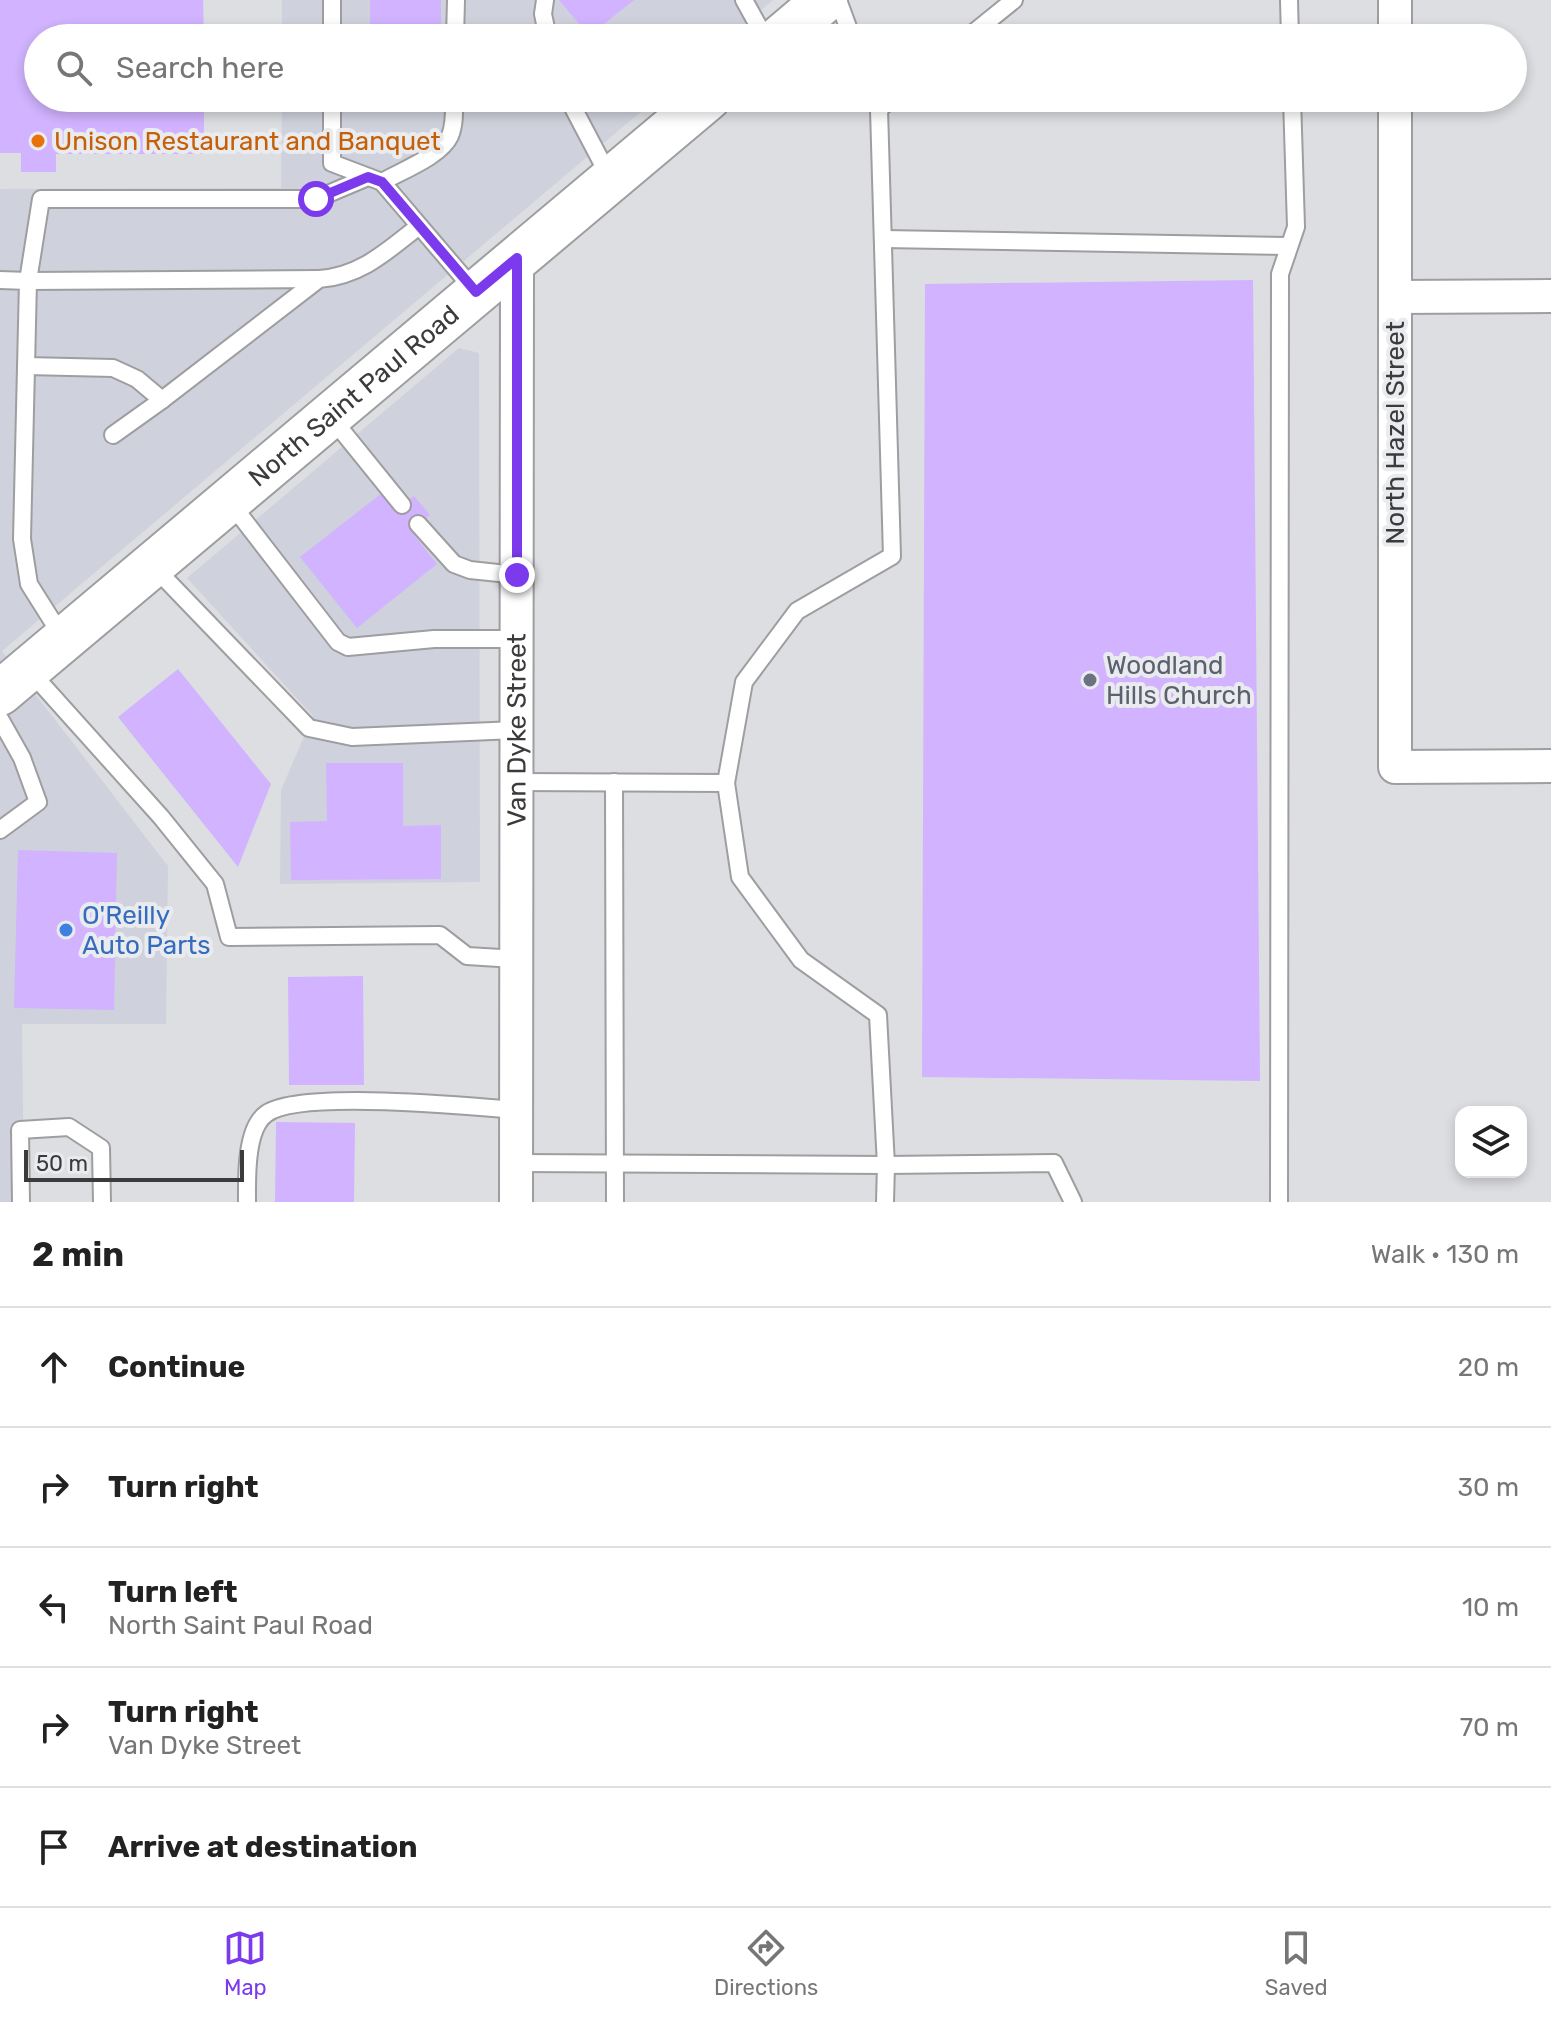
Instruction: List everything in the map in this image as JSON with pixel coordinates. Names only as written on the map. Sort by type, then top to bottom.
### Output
[{"type":"street","points":[[797,24],[825,0]]},
{"type":"street","points":[[1395,0],[1395,24]]},
{"type":"street","name":"North Saint Paul Road","points":[[14,681],[691,112]]},
{"type":"street","name":"North Hazel Street","points":[[1395,112],[1395,767],[1551,766]]},
{"type":"street","name":"Van Dyke Street","points":[[516,1202],[517,258]]},
{"type":"street","points":[[1395,297],[1551,296]]},
{"type":"lane","points":[[332,0],[332,24]]},
{"type":"lane","points":[[455,24],[456,0]]},
{"type":"lane","points":[[545,0],[545,24]]},
{"type":"lane","points":[[744,0],[757,24]]},
{"type":"lane","points":[[838,0],[847,24]]},
{"type":"lane","points":[[984,24],[1014,0]]},
{"type":"lane","points":[[1289,0],[1290,24]]},
{"type":"lane","points":[[332,112],[332,163],[375,180],[476,292]]},
{"type":"lane","points":[[64,639],[29,584],[22,539],[28,281],[41,199],[316,199],[375,180],[439,151],[450,137],[454,112]]},
{"type":"lane","points":[[575,112],[611,179]]},
{"type":"lane","points":[[877,112],[892,556],[797,611],[744,682],[726,783],[740,877],[801,960],[878,1015],[885,1202]]},
{"type":"lane","points":[[1279,1202],[1280,274],[1296,227],[1292,112]]},
{"type":"lane","points":[[0,280],[341,277],[367,265],[419,226]]},
{"type":"lane","points":[[883,239],[1289,246]]},
{"type":"lane","points":[[113,435],[319,279]]},
{"type":"lane","points":[[26,366],[113,368],[137,379],[162,400]]},
{"type":"lane","points":[[330,415],[402,505]]},
{"type":"lane","points":[[229,500],[338,642],[348,647],[434,639],[517,639]]},
{"type":"lane","points":[[418,524],[454,564],[470,570],[517,575]]},
{"type":"lane","points":[[152,565],[309,728],[352,737],[517,730]]},
{"type":"lane","points":[[14,681],[161,817],[215,884],[229,937],[440,935],[467,956],[516,959]]},
{"type":"lane","points":[[0,719],[22,758],[38,802],[0,830]]},
{"type":"lane","points":[[516,782],[726,783]]},
{"type":"lane","points":[[614,782],[615,1202]]},
{"type":"lane","points":[[247,1202],[248,1157],[258,1125],[265,1114],[293,1103],[424,1102],[516,1110]]},
{"type":"lane","points":[[21,1202],[20,1130],[69,1127],[101,1148],[102,1202]]},
{"type":"lane","points":[[516,1163],[1054,1163],[1073,1202]]},
{"type":"shaded area","points":[[282,0],[773,0],[745,24],[282,24]]},
{"type":"shaded area","points":[[282,112],[640,112],[2,651],[168,866],[166,1024],[22,1024],[24,1202],[0,1202],[0,189],[281,188]]},
{"type":"shaded area","points":[[459,348],[479,353],[480,882],[280,884],[281,790],[313,716],[187,578]]},
{"type":"building","points":[[0,0],[203,0],[204,24],[24,24],[24,112],[204,112],[204,154],[56,154],[56,172],[21,172],[21,153],[0,153]]},
{"type":"building","points":[[370,0],[441,0],[441,24],[370,24]]},
{"type":"building","points":[[559,0],[634,0],[604,24],[579,24]]},
{"type":"building","name":"Woodland Hills Church","points":[[1253,280],[1260,1081],[922,1077],[925,284]]},
{"type":"building","points":[[382,493],[395,510],[414,496],[430,515],[410,530],[437,564],[357,628],[300,557]]},
{"type":"building","points":[[178,669],[271,784],[238,867],[118,717]]},
{"type":"building","points":[[326,763],[403,763],[403,826],[441,825],[441,879],[291,880],[290,822],[327,821]]},
{"type":"building","name":"O'Reilly Auto Parts","points":[[18,850],[117,853],[114,1010],[14,1008]]},
{"type":"building","points":[[363,976],[364,1085],[289,1085],[288,977]]},
{"type":"building","points":[[276,1122],[355,1123],[354,1202],[275,1202]]},
{"type":"place","name":"Unison Restaurant and Banquet","points":[[38,141]]},
{"type":"place","name":"Woodland Hills Church","points":[[1090,680]]},
{"type":"place","name":"O'Reilly Auto Parts","points":[[66,930]]},
{"type":"route","points":[[316,199],[368,177],[382,182],[476,292],[517,258],[517,575]]}]
